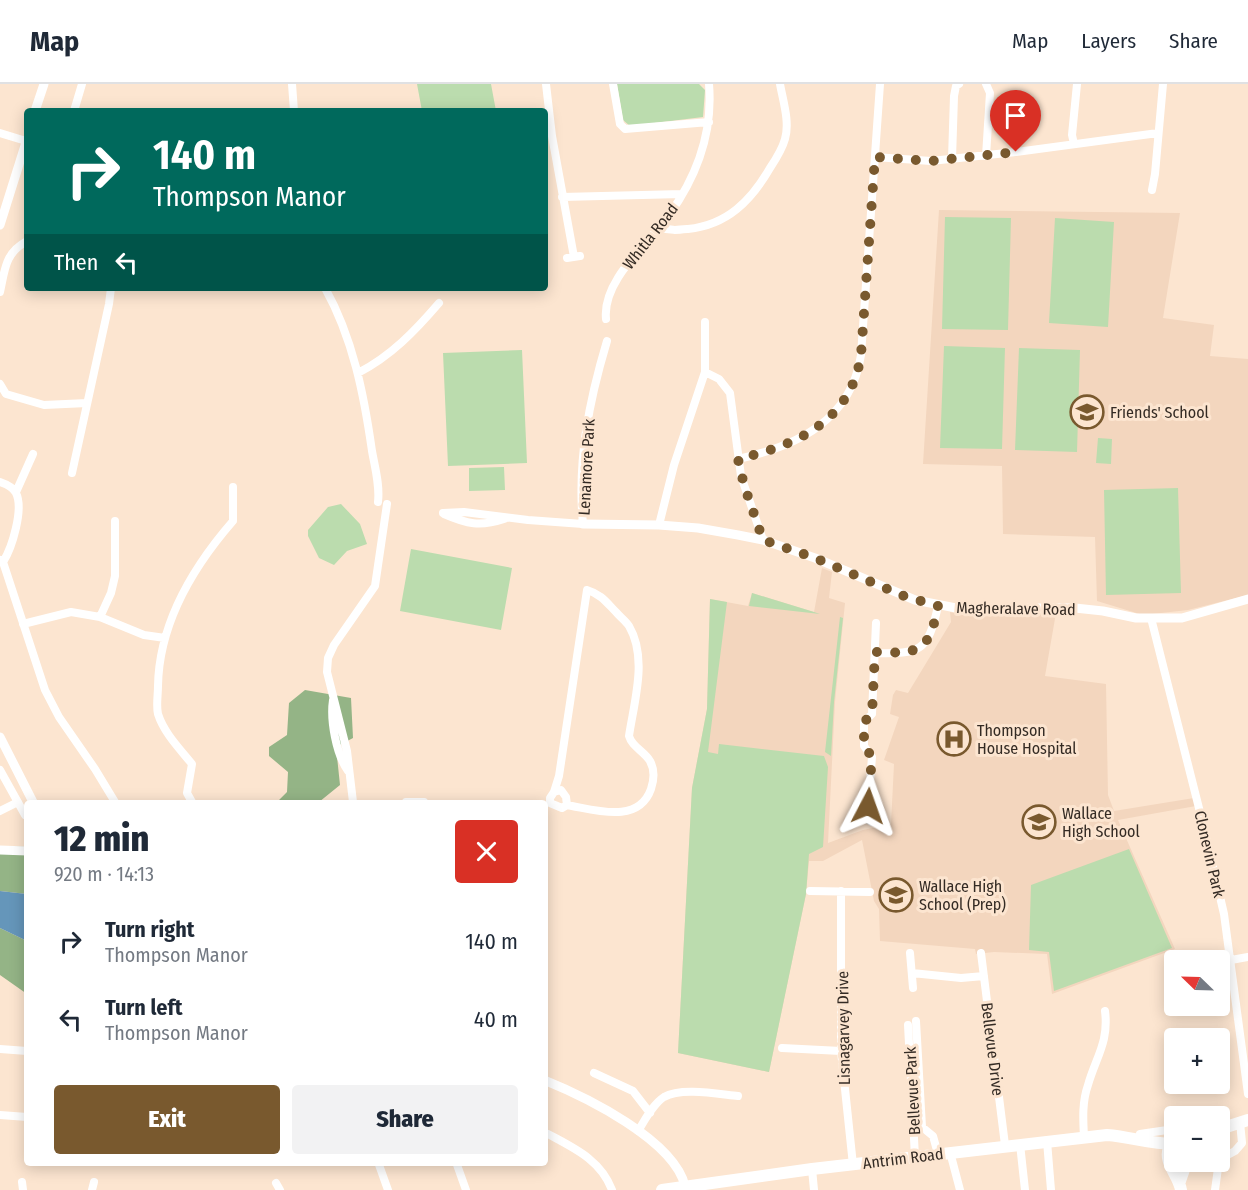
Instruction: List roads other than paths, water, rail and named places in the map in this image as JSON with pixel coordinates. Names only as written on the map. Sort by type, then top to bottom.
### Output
[{"type":"main road","name":"Antrim Road","points":[[666,1190],[812,1168],[1084,1137],[1107,1135],[1164,1142]]},
{"type":"main road","name":"Antrim Road","points":[[1142,1138],[1164,1157]]},
{"type":"street","points":[[36,108],[44,84]]},
{"type":"street","points":[[75,108],[82,84]]},
{"type":"street","points":[[292,84],[294,108]]},
{"type":"street","points":[[546,84],[562,197],[574,257]]},
{"type":"street","points":[[613,84],[620,124],[626,129],[709,122]]},
{"type":"street","name":"Whitla Road","points":[[606,319],[606,301],[621,274],[660,227],[682,194],[705,143],[709,122],[709,84]]},
{"type":"street","points":[[660,227],[676,230],[709,225],[734,213],[755,192],[786,138],[786,112],[780,84]]},
{"type":"street","points":[[738,459],[792,442],[811,431],[839,409],[854,384],[861,355],[880,84]]},
{"type":"street","points":[[952,159],[954,96],[956,86],[959,84]]},
{"type":"street","points":[[986,84],[990,93],[986,156]]},
{"type":"street","points":[[1074,144],[1072,135],[1077,84]]},
{"type":"street","points":[[1152,189],[1164,84]]},
{"type":"street","points":[[0,133],[24,139]]},
{"type":"street","points":[[875,157],[931,161],[1158,133]]},
{"type":"street","points":[[0,225],[24,149]]},
{"type":"street","points":[[562,197],[682,194]]},
{"type":"street","points":[[0,292],[7,261],[14,249],[24,243]]},
{"type":"street","points":[[72,472],[110,304],[111,291]]},
{"type":"street","points":[[326,291],[339,316],[358,373],[378,502]]},
{"type":"street","points":[[358,373],[384,357],[412,335],[439,303]]},
{"type":"street","points":[[658,525],[674,465],[705,372],[705,322]]},
{"type":"street","name":"Lenamore Park","points":[[583,524],[585,432],[594,386],[607,341]]},
{"type":"street","points":[[705,372],[719,379],[730,393],[738,459],[744,485],[763,540]]},
{"type":"street","points":[[0,384],[6,394],[44,405],[87,403]]},
{"type":"street","points":[[33,454],[16,492],[19,510],[10,552],[2,561],[45,690],[59,717],[114,800]]},
{"type":"street","points":[[0,482],[16,492]]},
{"type":"street","points":[[191,800],[187,793],[192,764],[172,739],[158,713],[158,669],[165,638],[188,585],[213,545],[234,521],[233,487]]},
{"type":"street","points":[[353,800],[347,751],[327,672],[328,658],[334,645],[375,586],[387,504]]},
{"type":"street","name":"Magheralave Road","points":[[506,518],[488,509],[465,507],[443,513],[463,522],[479,524],[506,518],[583,524],[658,525],[714,531],[763,540],[815,558],[904,596],[938,606],[1075,608],[1136,618],[1151,618],[1188,617],[1248,599]]},
{"type":"street","points":[[100,617],[111,593],[115,576],[115,521]]},
{"type":"street","points":[[548,803],[559,776],[587,590],[597,593],[603,599],[628,625],[635,639],[638,653],[637,676],[629,736],[631,742],[650,760],[654,780],[649,794],[636,808],[610,813],[567,805],[562,808],[548,806]]},
{"type":"street","points":[[875,652],[907,653],[918,649],[926,642],[934,625],[938,606]]},
{"type":"street","points":[[23,624],[71,612],[100,617],[144,635],[165,638]]},
{"type":"street","name":"Clonevin Park","points":[[1151,618],[1224,914],[1248,1094]]},
{"type":"street","points":[[872,822],[860,819],[868,806],[872,757],[864,746],[864,722],[872,714],[876,623]]},
{"type":"street","points":[[0,737],[32,800]]},
{"type":"street","points":[[0,770],[24,812]]},
{"type":"street","points":[[554,792],[558,790],[565,794],[567,805]]},
{"type":"street","points":[[0,811],[18,802]]},
{"type":"street","points":[[0,850],[24,851]]},
{"type":"street","points":[[810,891],[870,892]]},
{"type":"street","name":"Lisnagarvey Drive","points":[[841,891],[841,1051],[853,1165]]},
{"type":"street","points":[[910,953],[913,988]]},
{"type":"street","name":"Bellevue Drive","points":[[981,953],[1005,1145]]},
{"type":"street","points":[[1231,960],[1248,957]]},
{"type":"street","points":[[912,973],[961,978],[984,976]]},
{"type":"street","points":[[1084,1137],[1083,1110],[1090,1077],[1105,1040],[1105,1011]]},
{"type":"street","points":[[916,1021],[922,1127],[933,1136],[944,1153],[960,1190]]},
{"type":"street","name":"Bellevue Park","points":[[908,1025],[915,1157]]},
{"type":"street","points":[[782,1048],[841,1051]]},
{"type":"street","points":[[0,1049],[24,1051]]},
{"type":"street","points":[[594,1073],[633,1091],[650,1113]]},
{"type":"street","points":[[548,1082],[610,1112],[638,1131],[675,1163],[685,1186]]},
{"type":"street","points":[[638,1131],[664,1098],[684,1091],[738,1096]]},
{"type":"street","points":[[0,1114],[24,1118]]},
{"type":"street","points":[[1230,1154],[1242,1143],[1244,1121]]},
{"type":"street","points":[[1142,1138],[1164,1132]]},
{"type":"street","points":[[548,1134],[583,1152],[606,1177],[612,1190]]},
{"type":"street","points":[[1047,1141],[1051,1190]]},
{"type":"street","points":[[1020,1144],[1025,1190]]},
{"type":"street","points":[[379,1166],[388,1190]]},
{"type":"street","points":[[457,1166],[466,1190]]},
{"type":"street","points":[[812,1168],[814,1190]]},
{"type":"street","points":[[1215,1190],[1217,1172]]},
{"type":"water","points":[[0,891],[24,894],[24,940],[0,928]]},
{"type":"place","name":"Friends' School","points":[[1087,412]]},
{"type":"place","name":"Thompson House Hospital","points":[[954,739]]},
{"type":"place","name":"Wallace High School","points":[[1039,822]]},
{"type":"place","name":"Wallace High School (Prep)","points":[[896,895]]}]
